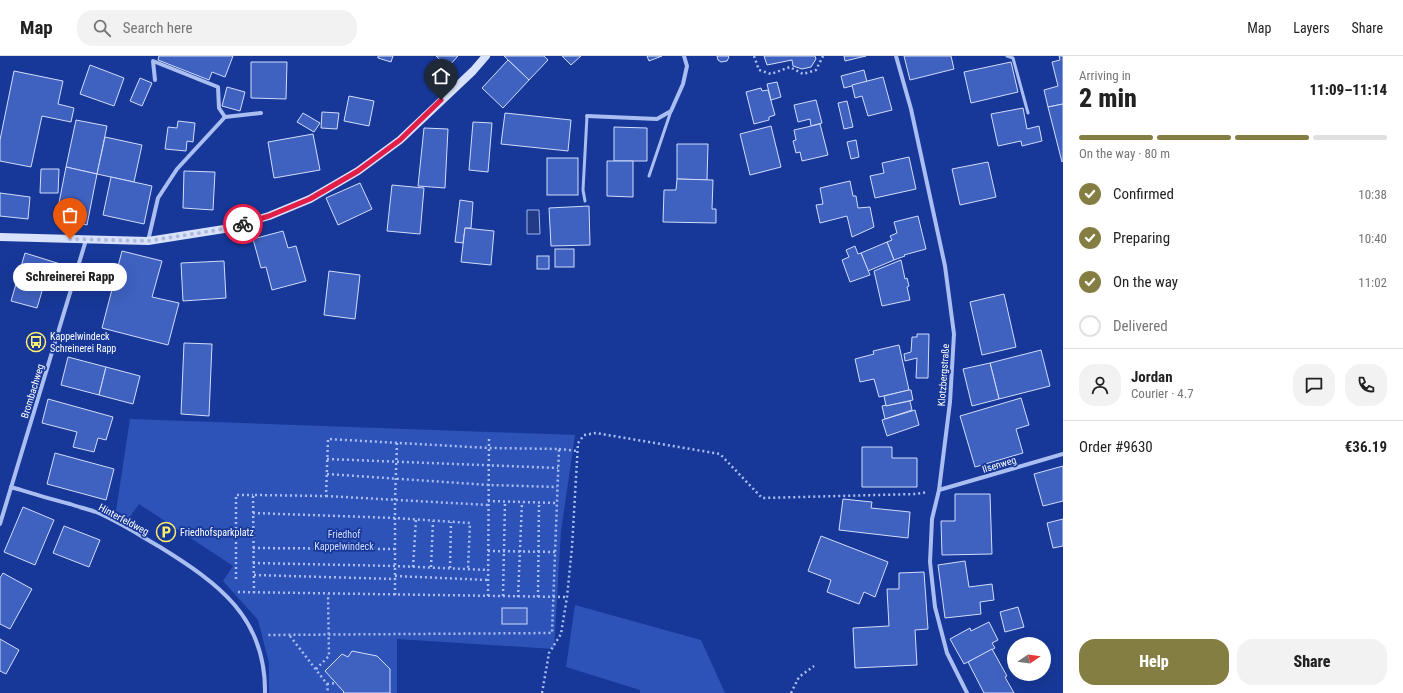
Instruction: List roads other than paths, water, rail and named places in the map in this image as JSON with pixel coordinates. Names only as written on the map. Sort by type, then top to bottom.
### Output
[{"type":"street","points":[[155,56],[153,61],[155,80]]},
{"type":"street","points":[[0,237],[148,241],[224,229],[269,216],[310,199],[358,171],[400,140],[473,71],[486,56]]},
{"type":"street","points":[[587,116],[657,119],[671,111],[684,84],[687,66],[684,56]]},
{"type":"street","name":"Klotzbergstraße","points":[[896,56],[911,109],[943,259],[954,334],[950,402],[939,490],[932,519],[930,562],[935,607],[947,653],[967,693]]},
{"type":"street","points":[[153,61],[218,87],[218,108],[225,117]]},
{"type":"street","points":[[148,241],[158,198],[177,169],[225,117],[261,114]]},
{"type":"street","name":"Brombachweg","points":[[0,524],[86,239]]},
{"type":"street","name":"Ilsenweg","points":[[939,490],[1063,454]]},
{"type":"street","name":"Hinterfeldweg","points":[[12,487],[95,512],[135,532],[211,581],[238,608],[255,635],[263,662],[265,693]]},
{"type":"lane","points":[[1007,56],[1012,58],[1028,113]]},
{"type":"lane","points":[[649,176],[671,111]]},
{"type":"lane","points":[[585,201],[583,190],[587,116]]},
{"type":"place","name":"Schreinerei Rapp","points":[[70,239]]},
{"type":"place","name":"Kappelwindeck Schreinerei Rapp","points":[[36,342]]},
{"type":"place","name":"Friedhofsparkplatz","points":[[166,532]]},
{"type":"park label","name":"Friedhof Kappelwindeck","points":[[344,540]]}]
